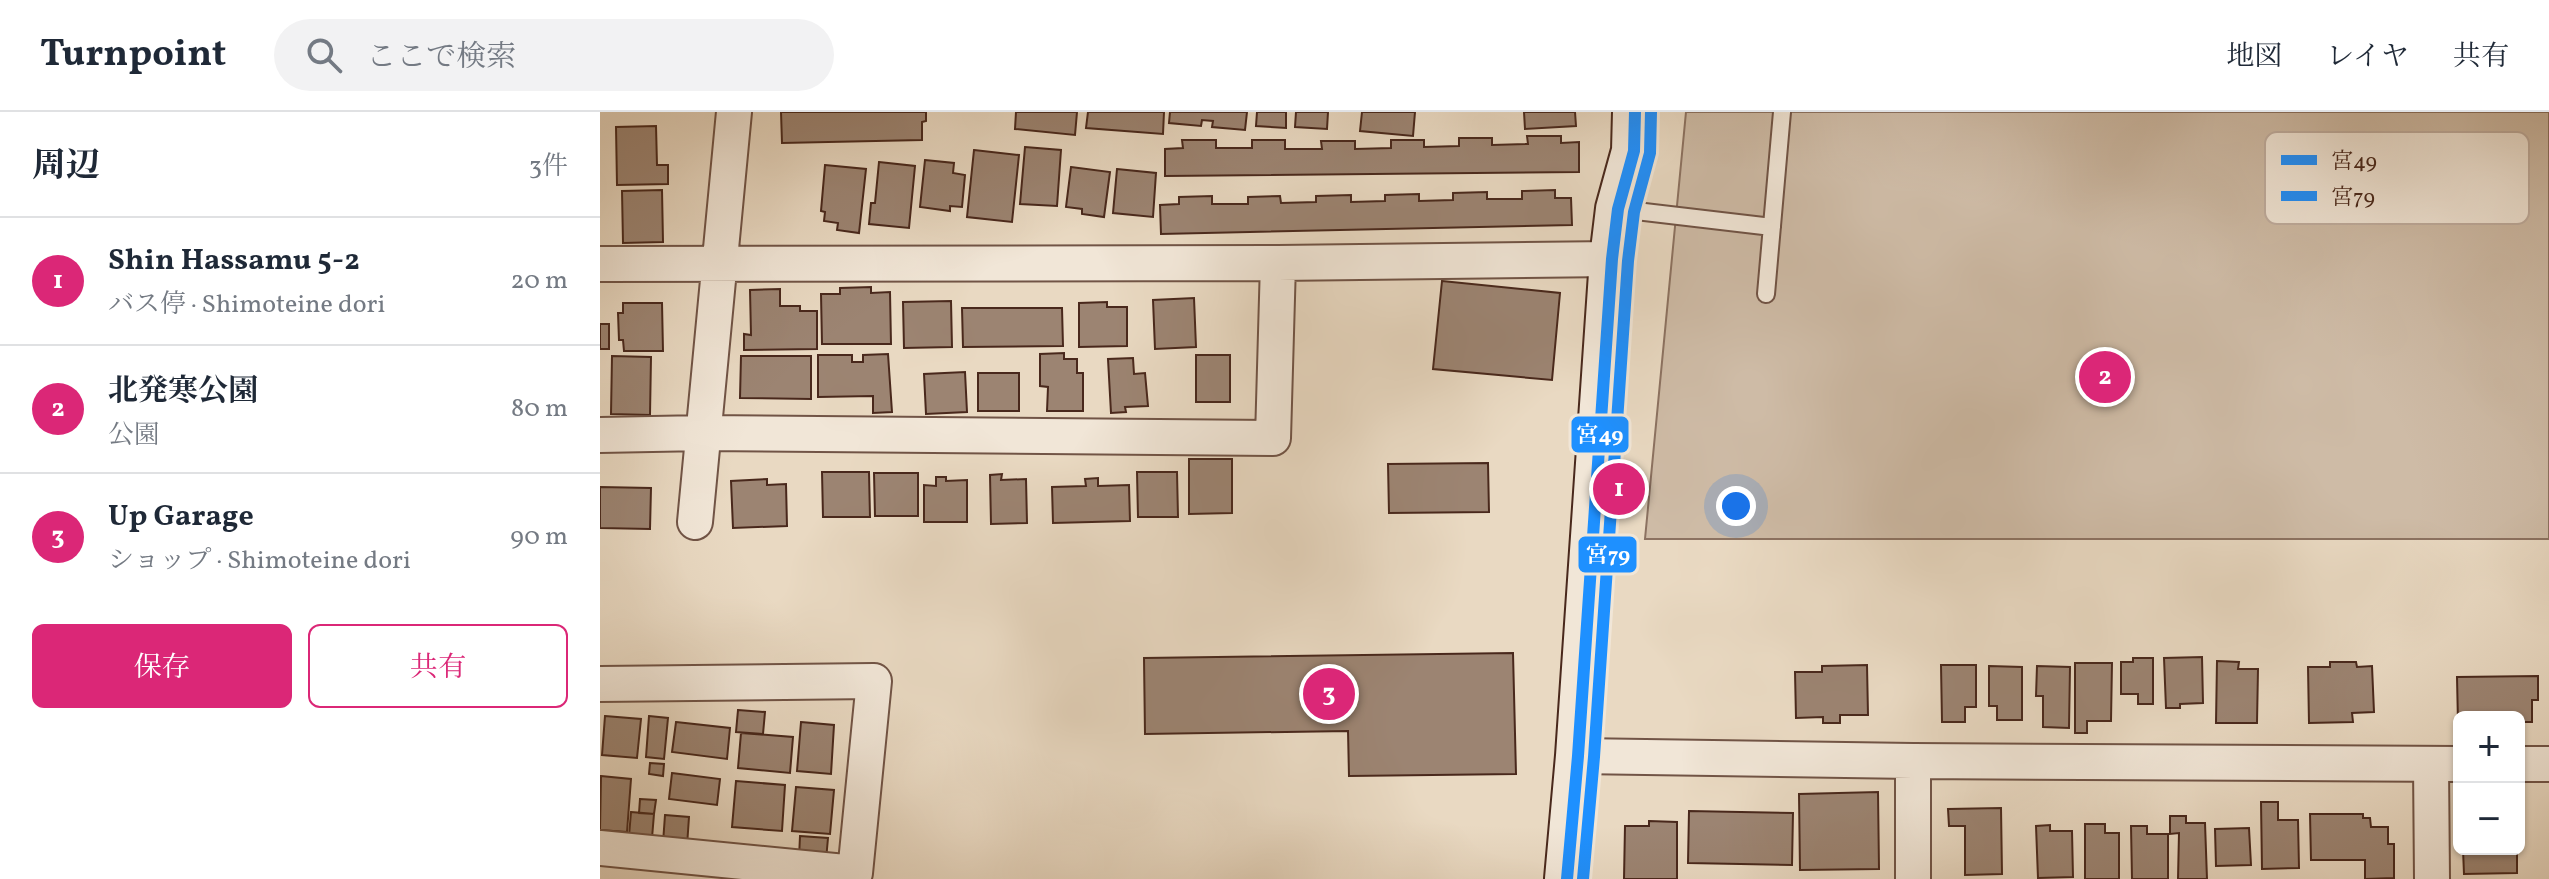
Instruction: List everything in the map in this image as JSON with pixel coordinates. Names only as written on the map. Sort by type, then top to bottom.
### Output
[{"type":"main road","points":[[1567,879],[1612,259],[1618,209],[1634,151],[1635,112]]},
{"type":"street","points":[[695,522],[734,112]]},
{"type":"street","points":[[600,264],[1612,259]]},
{"type":"street","points":[[600,435],[704,433],[1273,438],[1278,263]]},
{"type":"street","points":[[600,684],[874,681],[855,873],[600,848]]},
{"type":"street","points":[[1578,756],[2445,764],[2432,879]]},
{"type":"street","points":[[1913,761],[1913,879]]},
{"type":"street","points":[[2525,764],[2549,764]]},
{"type":"lane","points":[[1766,294],[1782,112]]},
{"type":"lane","points":[[1618,209],[1772,227]]},
{"type":"shaded area","points":[[1686,112],[2549,112],[2549,539],[1645,539]]},
{"type":"building","points":[[781,112],[926,112],[926,121],[922,122],[922,140],[782,143]]},
{"type":"building","points":[[1016,112],[1077,112],[1075,135],[1015,129]]},
{"type":"building","points":[[1088,112],[1164,112],[1163,134],[1086,128]]},
{"type":"building","points":[[1170,112],[1247,112],[1245,130],[1212,127],[1213,121],[1202,120],[1201,126],[1169,123]]},
{"type":"building","points":[[1257,112],[1286,112],[1286,128],[1256,126]]},
{"type":"building","points":[[1296,112],[1328,112],[1327,129],[1295,127]]},
{"type":"building","points":[[1362,112],[1415,112],[1413,136],[1360,131]]},
{"type":"building","points":[[1524,112],[1575,112],[1576,126],[1525,129]]},
{"type":"building","points":[[656,126],[657,165],[668,165],[668,184],[617,185],[616,127]]},
{"type":"building","points":[[1527,136],[1561,136],[1561,143],[1579,142],[1579,172],[1165,176],[1165,149],[1183,148],[1182,140],[1216,140],[1216,148],[1252,148],[1252,140],[1285,140],[1285,149],[1322,149],[1321,141],[1355,141],[1355,149],[1391,148],[1391,140],[1424,140],[1424,147],[1459,146],[1459,138],[1492,138],[1492,145],[1528,144]]},
{"type":"building","points":[[1025,147],[1061,150],[1057,206],[1020,204]]},
{"type":"building","points":[[974,150],[1019,155],[1012,222],[967,217]]},
{"type":"building","points":[[925,160],[954,163],[953,173],[965,175],[962,207],[950,206],[950,211],[920,207]]},
{"type":"building","points":[[879,162],[915,166],[909,228],[869,224],[871,203],[875,203]]},
{"type":"building","points":[[825,165],[866,169],[859,233],[837,230],[838,223],[824,221],[825,212],[821,211]]},
{"type":"building","points":[[1071,167],[1110,172],[1104,217],[1082,214],[1082,209],[1066,207]]},
{"type":"building","points":[[1117,169],[1156,173],[1153,217],[1113,213]]},
{"type":"building","points":[[662,190],[663,242],[623,243],[622,191]]},
{"type":"building","points":[[1555,190],[1555,198],[1571,198],[1572,225],[1161,234],[1160,205],[1179,204],[1179,197],[1212,196],[1212,204],[1248,204],[1248,197],[1280,196],[1281,203],[1316,202],[1316,196],[1351,195],[1351,202],[1385,201],[1385,195],[1419,194],[1419,201],[1453,200],[1453,193],[1487,192],[1487,199],[1522,199],[1522,191]]},
{"type":"building","points":[[1442,281],[1560,293],[1552,380],[1433,369]]},
{"type":"building","points":[[871,287],[871,293],[890,292],[891,344],[822,344],[821,294],[840,294],[840,288]]},
{"type":"building","points":[[780,289],[780,306],[800,306],[800,311],[817,311],[817,349],[744,350],[744,334],[751,335],[750,290]]},
{"type":"building","points":[[1194,298],[1196,347],[1155,349],[1153,300]]},
{"type":"building","points":[[951,301],[952,347],[904,348],[903,302]]},
{"type":"building","points":[[1107,302],[1107,307],[1127,307],[1127,346],[1079,347],[1079,303]]},
{"type":"building","points":[[623,303],[662,303],[663,351],[624,351],[623,340],[619,340],[618,313],[623,313]]},
{"type":"building","points":[[962,308],[1062,308],[1063,346],[963,347]]},
{"type":"building","points":[[600,324],[609,324],[609,349],[600,349]]},
{"type":"building","points":[[1064,353],[1064,359],[1077,359],[1077,373],[1083,373],[1083,411],[1047,411],[1048,387],[1040,386],[1040,354]]},
{"type":"building","points":[[888,354],[892,412],[873,413],[873,396],[818,397],[818,355],[852,355],[852,362],[863,362],[863,355]]},
{"type":"building","points":[[1196,355],[1230,355],[1230,402],[1196,402]]},
{"type":"building","points":[[612,356],[651,357],[650,415],[611,414]]},
{"type":"building","points":[[741,356],[811,356],[811,399],[740,398]]},
{"type":"building","points":[[1133,358],[1134,374],[1145,373],[1148,406],[1125,407],[1126,412],[1111,413],[1108,359]]},
{"type":"building","points":[[965,372],[967,412],[926,414],[924,374]]},
{"type":"building","points":[[978,373],[1019,373],[1019,411],[978,411]]},
{"type":"building","points":[[1189,459],[1232,459],[1232,513],[1189,514]]},
{"type":"building","points":[[1488,463],[1489,512],[1389,513],[1388,464]]},
{"type":"building","points":[[822,472],[869,472],[870,517],[823,517]]},
{"type":"building","points":[[1137,472],[1177,472],[1178,517],[1138,517]]},
{"type":"building","points":[[874,473],[918,473],[918,516],[875,516]]},
{"type":"building","points":[[1002,474],[1001,480],[1026,479],[1027,523],[991,524],[990,475]]},
{"type":"building","points":[[936,477],[946,477],[946,481],[967,480],[967,522],[924,522],[924,485],[936,486]]},
{"type":"building","points":[[1098,478],[1098,486],[1129,485],[1130,521],[1053,523],[1052,487],[1086,486],[1085,479]]},
{"type":"building","points":[[767,479],[767,485],[786,484],[787,526],[733,528],[731,481]]},
{"type":"building","points":[[600,487],[651,488],[650,529],[600,528]]},
{"type":"building","points":[[1513,653],[1516,774],[1349,776],[1348,731],[1145,734],[1144,658]]},
{"type":"building","points":[[2202,657],[2203,703],[2166,708],[2164,658]]},
{"type":"building","points":[[2133,658],[2153,658],[2153,704],[2138,704],[2138,694],[2121,694],[2121,662],[2133,662]]},
{"type":"building","points":[[2217,661],[2239,662],[2238,669],[2258,669],[2257,723],[2216,723]]},
{"type":"building","points":[[2330,662],[2356,662],[2357,667],[2372,666],[2374,712],[2352,713],[2353,722],[2309,723],[2308,667],[2330,667]]},
{"type":"building","points":[[2075,663],[2112,663],[2111,721],[2087,721],[2087,733],[2075,733]]},
{"type":"building","points":[[1867,665],[1868,715],[1840,715],[1840,723],[1823,723],[1823,717],[1796,718],[1795,672],[1822,672],[1822,666]]},
{"type":"building","points":[[1941,665],[1976,665],[1976,707],[1965,707],[1965,722],[1942,722]]},
{"type":"building","points":[[1989,666],[2022,667],[2022,720],[1997,720],[1997,706],[1989,706]]},
{"type":"building","points":[[2037,666],[2070,667],[2069,728],[2043,727],[2043,696],[2036,696]]},
{"type":"building","points":[[2538,676],[2538,700],[2532,700],[2532,722],[2525,722],[2525,711],[2458,711],[2457,677]]},
{"type":"building","points":[[738,710],[765,712],[763,734],[736,732]]},
{"type":"building","points":[[605,716],[641,719],[637,758],[602,755]]},
{"type":"building","points":[[649,716],[668,718],[664,759],[646,757]]},
{"type":"building","points":[[676,722],[730,728],[727,759],[672,752]]},
{"type":"building","points":[[801,722],[834,725],[831,774],[797,771]]},
{"type":"building","points":[[741,733],[793,737],[790,773],[738,768]]},
{"type":"building","points":[[650,763],[664,764],[663,776],[649,774]]},
{"type":"building","points":[[672,773],[720,779],[717,805],[669,799]]},
{"type":"building","points":[[601,776],[631,779],[627,832],[600,830]]},
{"type":"building","points":[[736,781],[785,785],[782,831],[732,827]]},
{"type":"building","points":[[796,787],[834,790],[830,834],[792,831]]},
{"type":"building","points":[[1878,792],[1879,869],[1800,870],[1799,794]]},
{"type":"building","points":[[640,799],[656,800],[654,814],[639,813]]},
{"type":"building","points":[[2261,802],[2278,802],[2278,820],[2298,820],[2299,868],[2262,869]]},
{"type":"building","points":[[2001,808],[2002,874],[1965,875],[1965,826],[1949,826],[1948,809]]},
{"type":"building","points":[[1689,811],[1793,813],[1792,865],[1688,863]]},
{"type":"building","points":[[631,812],[654,814],[652,838],[629,836]]},
{"type":"building","points":[[2310,814],[2363,814],[2363,818],[2370,818],[2371,827],[2388,827],[2388,844],[2394,844],[2394,878],[2365,879],[2365,860],[2311,860]]},
{"type":"building","points":[[665,815],[689,817],[687,846],[663,843]]},
{"type":"building","points":[[2170,816],[2186,816],[2186,823],[2205,823],[2207,879],[2178,879],[2179,833],[2170,834]]},
{"type":"building","points":[[1649,821],[1677,822],[1677,879],[1624,879],[1625,826],[1649,826]]},
{"type":"building","points":[[2085,824],[2105,824],[2105,833],[2119,833],[2119,879],[2085,879]]},
{"type":"building","points":[[2050,825],[2050,831],[2072,831],[2073,877],[2038,878],[2036,826]]},
{"type":"building","points":[[2131,826],[2147,826],[2147,834],[2168,834],[2168,879],[2132,879]]},
{"type":"building","points":[[2249,828],[2251,865],[2216,866],[2215,829]]},
{"type":"building","points":[[800,836],[828,838],[826,860],[799,858]]},
{"type":"building","points":[[2463,855],[2517,855],[2517,873],[2464,874]]},
{"type":"transit line","name":"宮49","points":[[1567,879],[1612,259],[1618,209],[1634,151],[1635,112]]},
{"type":"transit line","name":"宮79","points":[[1583,879],[1628,261],[1634,212],[1650,153],[1651,112]]},
{"type":"place","name":"北発寒公園","points":[[2105,377]]},
{"type":"place","name":"Shin Hassamu 5-2","points":[[1619,489]]},
{"type":"place","name":"Up Garage","points":[[1329,694]]}]
